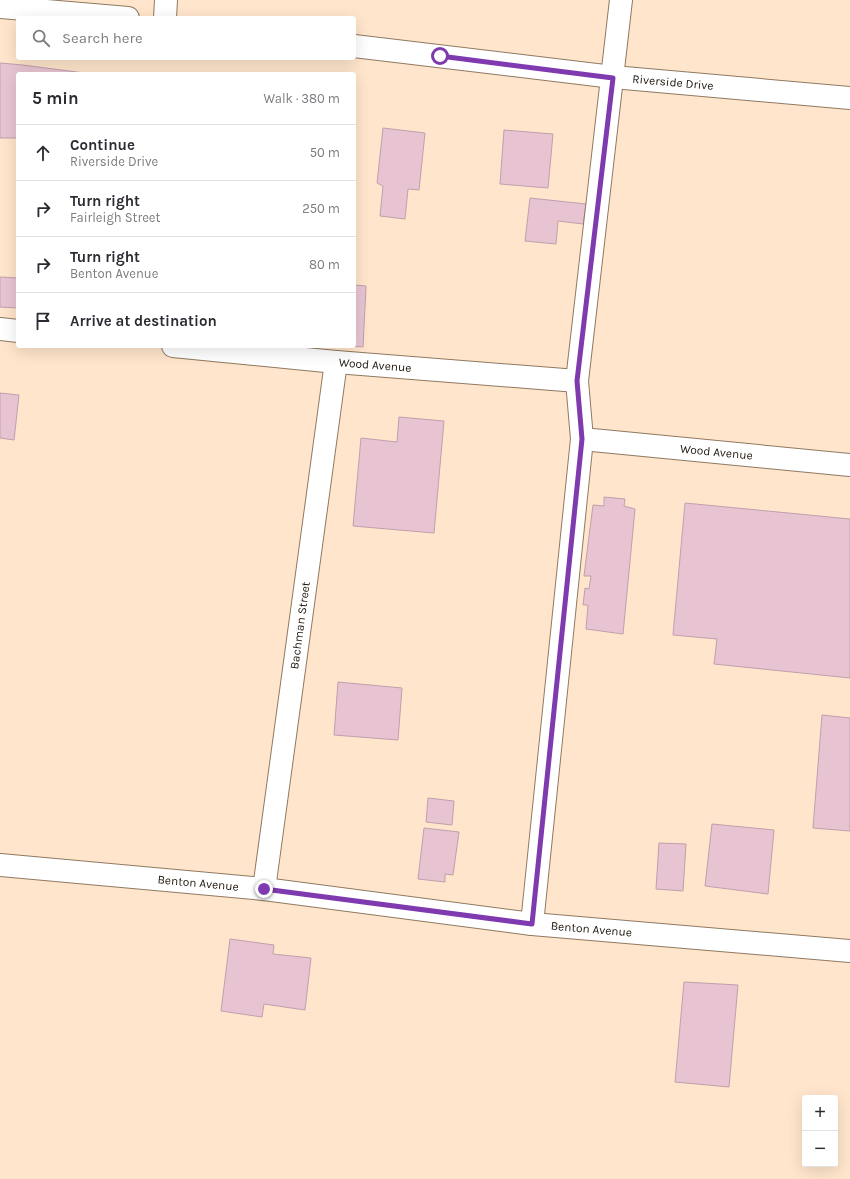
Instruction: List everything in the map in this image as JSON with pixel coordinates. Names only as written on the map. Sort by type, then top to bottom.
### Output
[{"type":"street","points":[[165,16],[166,0]]},
{"type":"street","points":[[532,924],[582,439],[577,381],[621,0]]},
{"type":"street","points":[[0,7],[105,16]]},
{"type":"street","name":"Riverside Drive","points":[[356,46],[613,78],[850,98]]},
{"type":"street","points":[[0,329],[16,331]]},
{"type":"street","name":"Wood Avenue","points":[[193,348],[336,362],[577,381]]},
{"type":"street","name":"Bachman Street","points":[[264,889],[336,362]]},
{"type":"street","name":"Wood Avenue","points":[[582,439],[850,465]]},
{"type":"street","name":"Benton Avenue","points":[[0,865],[264,889],[532,924],[850,951]]},
{"type":"building","points":[[0,63],[77,72],[16,72],[16,138],[0,138]]},
{"type":"building","points":[[383,128],[425,133],[419,190],[408,189],[405,219],[380,216],[383,186],[377,183]]},
{"type":"building","points":[[504,130],[553,134],[548,188],[500,184]]},
{"type":"building","points":[[530,198],[586,204],[583,224],[558,221],[556,244],[525,241]]},
{"type":"building","points":[[0,277],[16,278],[16,308],[0,307]]},
{"type":"building","points":[[356,285],[366,286],[363,347],[356,346]]},
{"type":"building","points":[[0,393],[19,395],[14,440],[0,438]]},
{"type":"building","points":[[399,417],[444,421],[434,533],[353,526],[361,438],[397,442]]},
{"type":"building","points":[[604,497],[625,499],[624,506],[635,509],[623,634],[586,629],[588,605],[583,605],[585,588],[589,589],[591,576],[584,576],[593,505],[604,506]]},
{"type":"building","points":[[685,503],[850,519],[850,678],[714,664],[717,639],[673,635]]},
{"type":"building","points":[[338,682],[402,688],[398,740],[334,735]]},
{"type":"building","points":[[822,715],[850,718],[850,831],[813,828]]},
{"type":"building","points":[[428,798],[454,801],[452,825],[426,822]]},
{"type":"building","points":[[712,824],[774,830],[768,894],[705,886]]},
{"type":"building","points":[[424,828],[459,832],[453,875],[445,874],[445,882],[418,879]]},
{"type":"building","points":[[659,843],[686,844],[683,891],[656,889]]},
{"type":"building","points":[[230,939],[274,945],[273,954],[311,958],[305,1010],[264,1004],[262,1017],[221,1011]]},
{"type":"building","points":[[684,982],[738,985],[729,1087],[675,1082]]},
{"type":"route","points":[[264,889],[532,924],[582,439],[577,381],[613,78],[440,56]]}]
